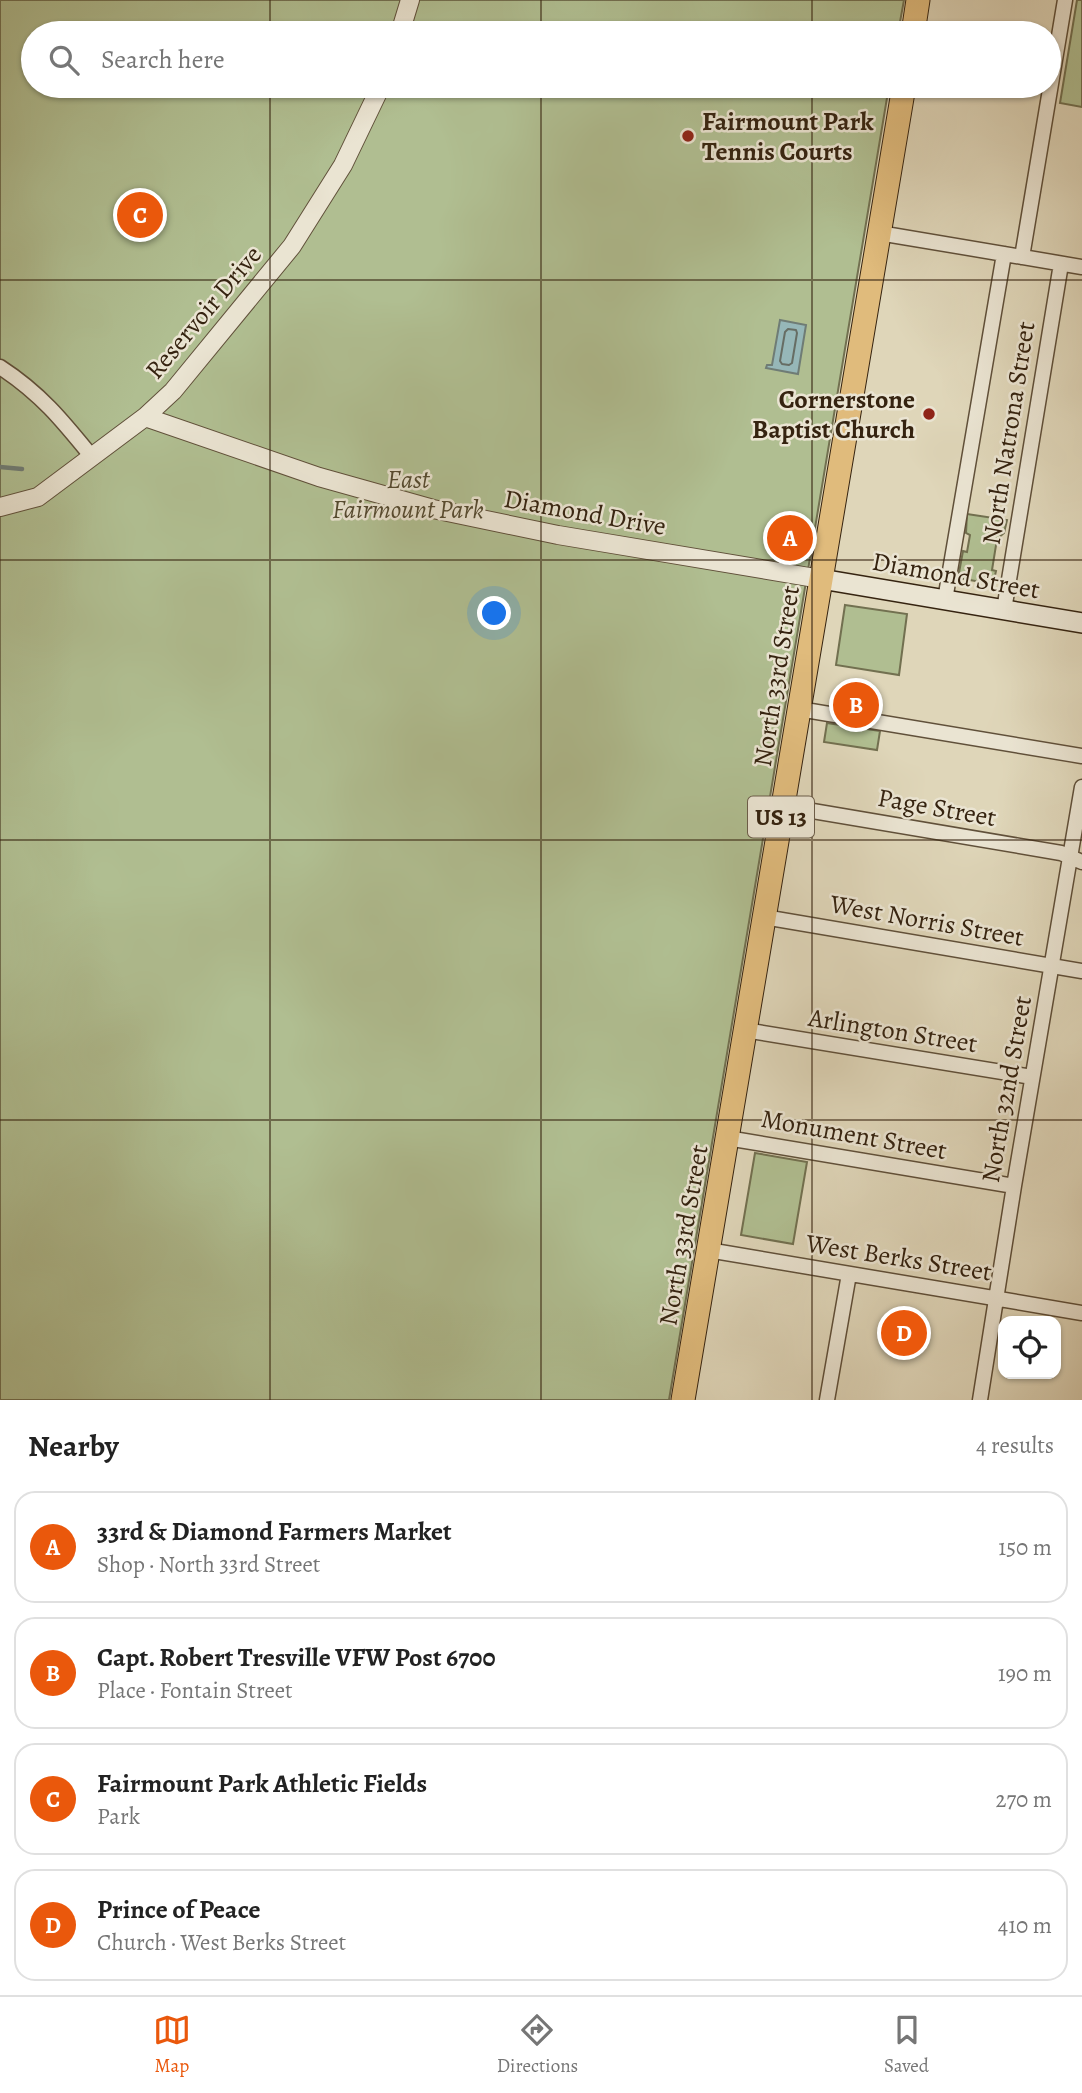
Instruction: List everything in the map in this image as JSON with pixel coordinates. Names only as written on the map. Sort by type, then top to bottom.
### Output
[{"type":"main road","points":[[915,21],[918,0]]},
{"type":"main road","name":"North 33rd Street","points":[[683,1400],[902,98]]},
{"type":"main road","name":"Diamond Street","points":[[821,579],[1082,623]]},
{"type":"street","points":[[404,21],[410,0]]},
{"type":"street","points":[[1061,24],[1065,0]]},
{"type":"street","name":"Reservoir Drive","points":[[0,507],[38,497],[145,417],[173,391],[292,246],[343,164],[375,98]]},
{"type":"street","points":[[1022,257],[1049,98]]},
{"type":"street","points":[[879,233],[1082,267]]},
{"type":"street","points":[[945,600],[1004,254]]},
{"type":"street","name":"North Natrona Street","points":[[1004,610],[1061,264]]},
{"type":"street","points":[[0,367],[24,383],[46,403],[92,457]]},
{"type":"street","name":"Diamond Drive","points":[[145,417],[319,477],[433,509],[516,528],[821,579]]},
{"type":"street","points":[[799,709],[1082,756]]},
{"type":"street","name":"North 32nd Street","points":[[980,1400],[1032,1077],[1052,966],[1076,860],[1082,787]]},
{"type":"street","name":"Page Street","points":[[783,806],[1060,853],[1076,860]]},
{"type":"street","name":"West Norris Street","points":[[764,917],[1082,971]]},
{"type":"street","name":"Arlington Street","points":[[745,1030],[1032,1077]]},
{"type":"street","name":"Monument Street","points":[[727,1138],[1014,1186]]},
{"type":"street","name":"West Berks Street","points":[[708,1250],[1082,1313]]},
{"type":"street","points":[[827,1400],[849,1274]]},
{"type":"green space","name":"East Fairmount Park","points":[[0,0],[904,0],[900,21],[21,21],[21,98],[887,98],[669,1400],[0,1400]]},
{"type":"green space","points":[[1077,0],[1082,0],[1082,107],[1060,103]]},
{"type":"green space","points":[[967,514],[1007,520],[1004,533],[997,539],[992,570],[996,571],[993,584],[958,578],[963,551],[967,552],[970,535],[966,533]]},
{"type":"green space","points":[[845,605],[907,614],[899,675],[836,665]]},
{"type":"green space","points":[[827,723],[880,731],[877,750],[824,742]]},
{"type":"green space","points":[[755,1153],[807,1162],[793,1244],[741,1235]]},
{"type":"water","points":[[780,320],[806,325],[798,374],[766,368],[767,365],[772,365]]},
{"type":"waterway","points":[[0,467],[22,469]]},
{"type":"place","name":"Fairmount Park Tennis Courts","points":[[688,136]]},
{"type":"place","name":"Fairmount Park Athletic Fields","points":[[140,215]]},
{"type":"place","name":"Cornerstone Baptist Church","points":[[929,414]]},
{"type":"place","name":"33rd & Diamond Farmers Market","points":[[790,538]]},
{"type":"place","name":"Capt. Robert Tresville VFW Post 6700","points":[[856,705]]},
{"type":"place","name":"Prince of Peace","points":[[904,1333]]}]
